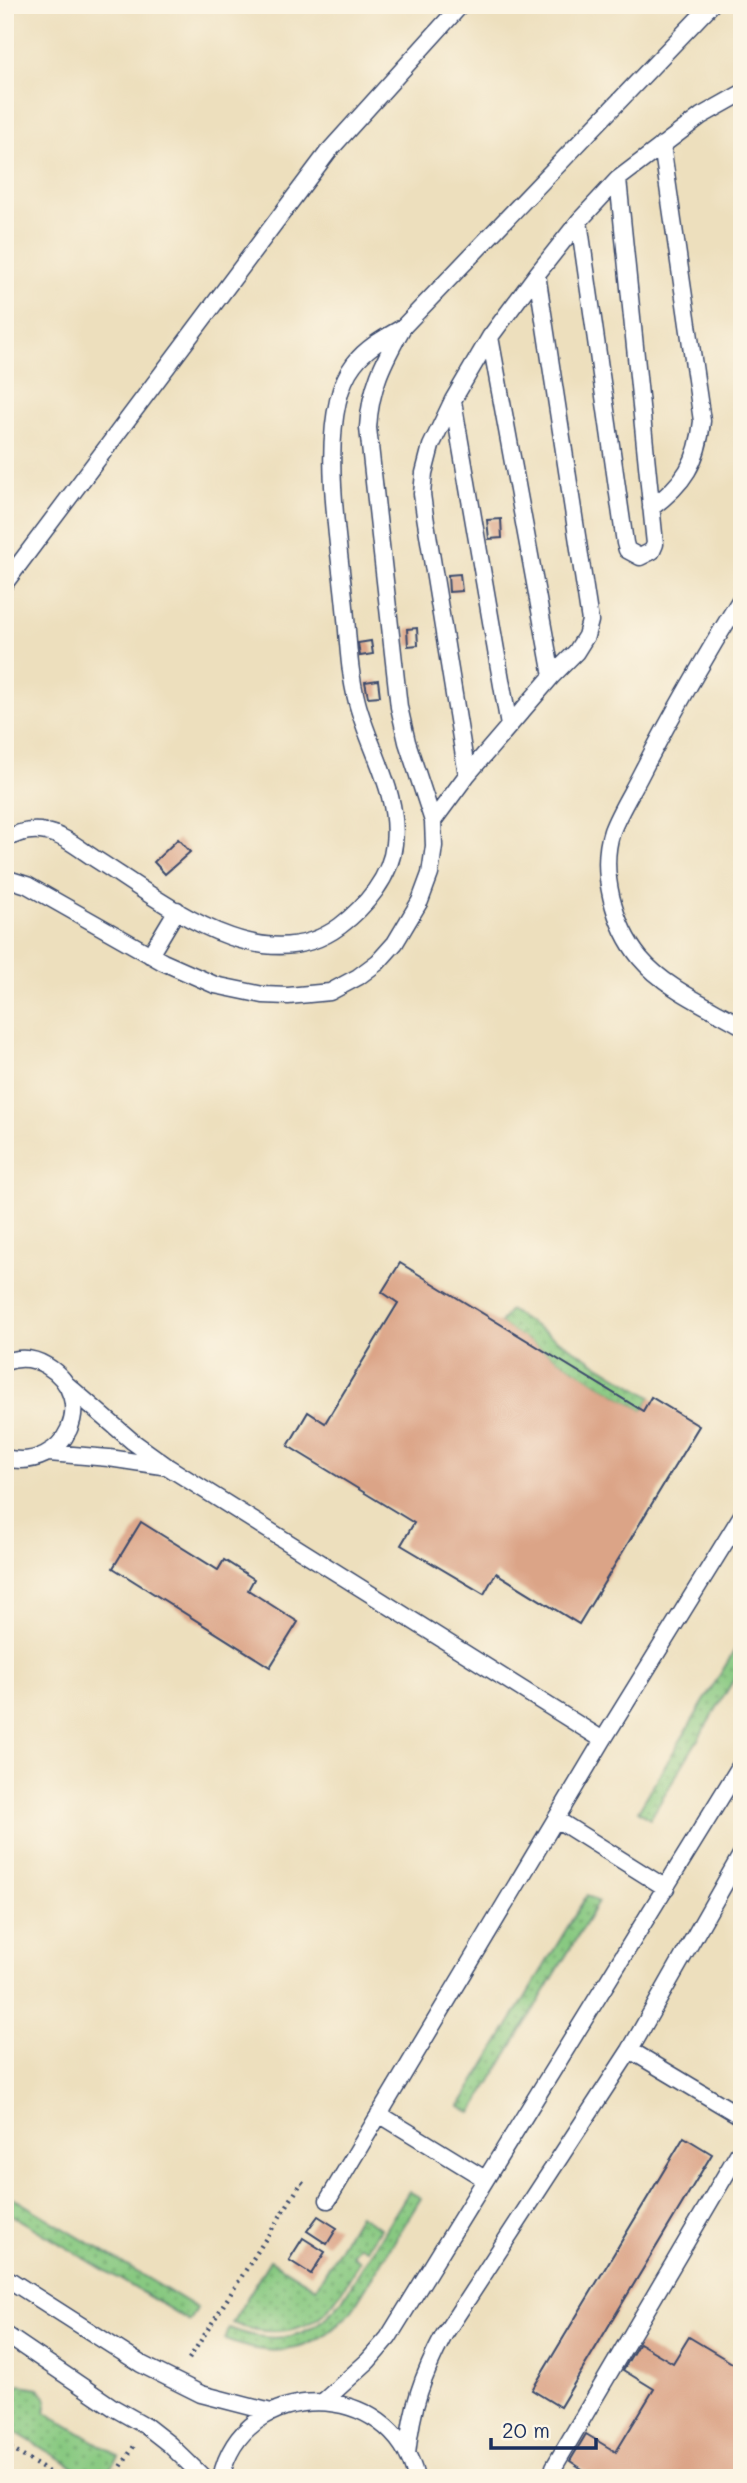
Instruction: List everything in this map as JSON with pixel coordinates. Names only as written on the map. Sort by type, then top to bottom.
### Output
[{"type":"lane","points":[[5,583],[328,152],[461,5]]},
{"type":"lane","points":[[5,840],[21,832],[35,831],[58,835],[177,910],[242,942],[267,947],[292,946],[316,939],[338,928],[363,906],[386,873],[394,847],[395,825],[382,772],[354,690],[331,468],[337,411],[344,386],[354,365],[374,344],[402,327],[711,5]]},
{"type":"lane","points":[[467,775],[422,494],[431,446],[453,400],[490,337],[579,221],[618,179],[701,116],[742,93]]},
{"type":"lane","points":[[651,508],[668,496],[693,462],[700,442],[702,421],[662,145]]},
{"type":"lane","points":[[579,221],[625,543],[627,550],[640,557],[652,551],[655,544],[618,179]]},
{"type":"lane","points":[[433,821],[467,775],[576,652],[586,636],[590,621],[537,274]]},
{"type":"lane","points":[[5,878],[27,885],[188,975],[238,991],[288,996],[330,992],[358,977],[378,962],[395,943],[420,901],[430,874],[435,846],[433,821],[407,742],[399,707],[377,532],[368,428],[374,383],[402,327]]},
{"type":"lane","points":[[490,337],[552,676]]},
{"type":"lane","points":[[453,400],[509,726]]},
{"type":"lane","points":[[742,597],[701,664],[647,762],[612,832],[608,858],[609,884],[615,909],[625,934],[639,956],[657,975],[742,1026]]},
{"type":"lane","points":[[150,955],[177,910]]},
{"type":"lane","points":[[5,1362],[25,1358],[41,1362],[55,1371],[123,1434],[168,1467],[603,1740]]},
{"type":"lane","points":[[5,1458],[34,1460],[61,1443],[71,1421],[72,1397],[65,1383]]},
{"type":"lane","points":[[49,1453],[168,1467]]},
{"type":"lane","points":[[328,2200],[603,1740],[742,1515]]},
{"type":"lane","points":[[324,2401],[369,2361],[388,2338],[742,1763]]},
{"type":"lane","points":[[556,1819],[666,1888]]},
{"type":"lane","points":[[407,2454],[414,2404],[422,2380],[444,2334],[630,2050],[742,1853]]},
{"type":"lane","points":[[725,1879],[742,1870]]},
{"type":"lane","points":[[630,2050],[742,2117]]},
{"type":"lane","points":[[379,2114],[485,2179]]},
{"type":"lane","points":[[554,2467],[742,2147]]},
{"type":"lane","points":[[5,2277],[141,2364],[201,2394],[271,2412]]},
{"type":"lane","points":[[7,2337],[146,2426],[204,2478]]},
{"type":"lane","points":[[221,2478],[229,2455],[240,2438],[254,2424],[271,2412],[297,2404],[324,2401],[344,2404],[372,2417],[395,2437],[407,2454],[415,2478]]},
{"type":"path","points":[[175,2381],[302,2182],[328,2200]]},
{"type":"path","points":[[114,2478],[146,2426]]},
{"type":"path","points":[[5,2445],[58,2478]]},
{"type":"green space","points":[[509,1310],[651,1397],[643,1411],[500,1324]]},
{"type":"green space","points":[[742,1638],[742,1666],[650,1819],[638,1811]]},
{"type":"green space","points":[[587,1895],[598,1902],[472,2113],[460,2106]]},
{"type":"green space","points":[[409,2191],[421,2198],[352,2310],[324,2336],[294,2349],[278,2351],[261,2350],[225,2340],[229,2328],[261,2337],[290,2336],[304,2332],[329,2315],[341,2302]]},
{"type":"green space","points":[[5,2193],[197,2308],[190,2321],[5,2211]]},
{"type":"green space","points":[[359,2215],[380,2228],[367,2249],[359,2245],[352,2255],[360,2261],[337,2298],[323,2314],[312,2322],[287,2330],[259,2330],[232,2323],[270,2260],[316,2288]]},
{"type":"green space","points":[[21,2385],[39,2388],[47,2400],[45,2412],[119,2456],[108,2471],[82,2472],[5,2426],[8,2397]]},
{"type":"building","points":[[501,519],[502,538],[489,539],[487,520]]},
{"type":"building","points":[[460,574],[462,591],[449,592],[448,575]]},
{"type":"building","points":[[417,628],[418,645],[408,646],[407,629]]},
{"type":"building","points":[[371,641],[373,654],[360,656],[358,643]]},
{"type":"building","points":[[378,680],[380,696],[368,697],[365,682]]},
{"type":"building","points":[[178,839],[190,852],[165,874],[154,862]]},
{"type":"building","points":[[400,1263],[643,1411],[651,1397],[699,1426],[579,1624],[496,1573],[484,1594],[401,1545],[414,1523],[288,1446],[308,1412],[325,1423],[398,1303],[382,1292]]},
{"type":"building","points":[[141,1522],[218,1570],[224,1560],[254,1579],[248,1590],[298,1622],[270,1667],[113,1568]]},
{"type":"building","points":[[684,2137],[712,2154],[560,2407],[532,2390]]},
{"type":"building","points":[[318,2216],[337,2228],[327,2244],[307,2231]]},
{"type":"building","points":[[303,2238],[325,2252],[311,2274],[289,2260]]},
{"type":"building","points":[[689,2337],[742,2369],[742,2478],[596,2478],[570,2461],[586,2434],[616,2452],[654,2389],[623,2370],[639,2343],[673,2363]]}]
